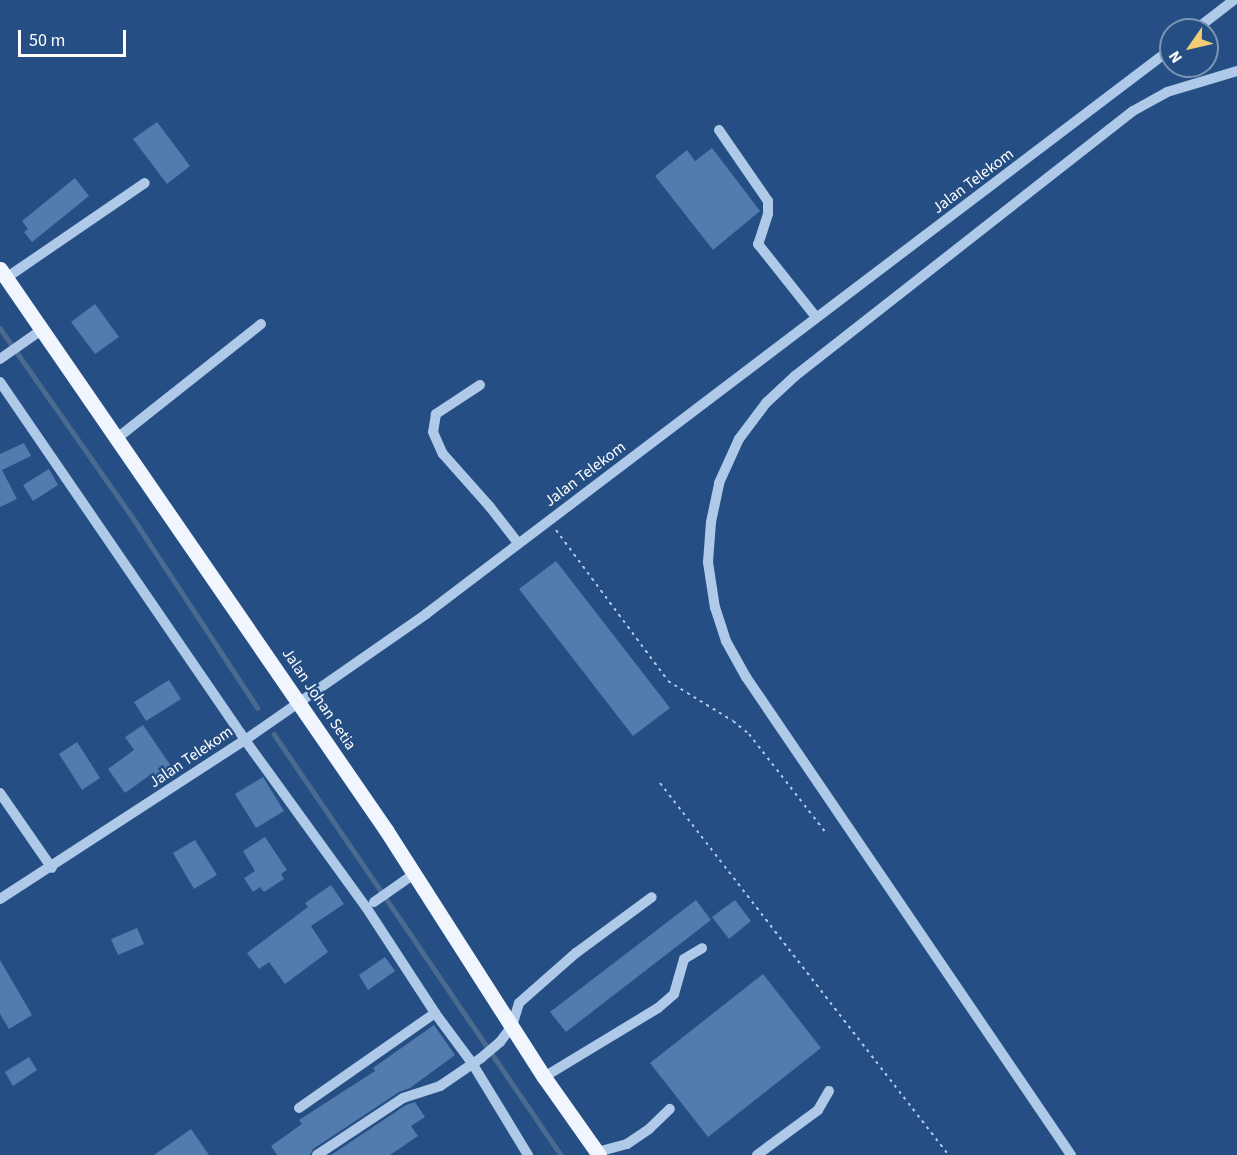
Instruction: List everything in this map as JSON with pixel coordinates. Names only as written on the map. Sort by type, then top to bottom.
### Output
[{"type":"main road","name":"Jalan Johan Setia","points":[[3,274],[40,331],[299,701],[409,877],[598,1153]]},
{"type":"street","points":[[1211,18],[1234,0]]},
{"type":"street","name":"Jalan Telekom","points":[[0,899],[245,740],[426,614],[1159,58]]},
{"type":"street","points":[[1071,1155],[741,668],[726,641],[715,608],[708,562],[711,522],[719,483],[739,439],[766,404],[795,376],[1133,111],[1167,92],[1237,71]]},
{"type":"street","points":[[718,130],[768,201],[768,214],[758,244],[816,317]]},
{"type":"street","points":[[3,274],[145,183]]},
{"type":"street","points":[[116,439],[261,324]]},
{"type":"street","points":[[1,358],[40,331]]},
{"type":"street","points":[[0,382],[245,740],[366,907],[435,1013],[476,1060],[528,1155]]},
{"type":"street","points":[[480,384],[436,414],[433,432],[443,453],[518,543]]},
{"type":"street","points":[[0,793],[52,867]]},
{"type":"street","points":[[374,902],[409,877]]},
{"type":"street","points":[[317,1155],[404,1098],[440,1086],[500,1042],[512,1026],[519,1003],[576,953],[652,897]]},
{"type":"street","points":[[544,1077],[658,1008],[675,994],[684,959],[702,948]]},
{"type":"street","points":[[299,1108],[435,1013]]},
{"type":"street","points":[[758,1155],[818,1110],[829,1091]]},
{"type":"street","points":[[598,1153],[627,1143],[649,1129],[670,1109]]},
{"type":"path","points":[[549,520],[668,681],[733,721],[749,735],[826,833]]},
{"type":"path","points":[[660,783],[949,1155]]},
{"type":"building","points":[[157,122],[190,166],[167,184],[133,139]]},
{"type":"building","points":[[712,148],[760,211],[713,250],[655,176],[687,150],[695,161]]},
{"type":"building","points":[[75,178],[89,196],[32,242],[24,232],[28,229],[22,221]]},
{"type":"building","points":[[95,304],[119,337],[95,354],[71,322]]},
{"type":"building","points":[[24,443],[31,456],[2,470],[17,499],[0,507],[0,454]]},
{"type":"building","points":[[49,469],[58,485],[33,501],[23,485]]},
{"type":"building","points":[[556,561],[670,708],[633,736],[519,589]]},
{"type":"building","points":[[169,680],[181,699],[146,721],[134,702]]},
{"type":"building","points":[[143,725],[171,766],[152,778],[150,775],[125,793],[108,769],[134,750],[125,737]]},
{"type":"building","points":[[77,742],[100,778],[82,790],[59,754]]},
{"type":"building","points":[[263,777],[284,811],[256,828],[235,794]]},
{"type":"building","points":[[265,837],[287,870],[281,874],[284,879],[264,892],[260,887],[253,892],[244,878],[255,871],[243,851]]},
{"type":"building","points":[[195,840],[217,875],[194,889],[173,853]]},
{"type":"building","points":[[331,885],[344,904],[311,926],[328,952],[285,984],[269,962],[259,969],[247,953],[308,907],[305,903]]},
{"type":"building","points":[[696,900],[711,920],[566,1032],[550,1012]]},
{"type":"building","points":[[735,900],[751,921],[729,939],[712,917]]},
{"type":"building","points":[[137,928],[144,944],[118,955],[111,939]]},
{"type":"building","points":[[385,957],[395,971],[368,990],[359,975]]},
{"type":"building","points":[[0,960],[32,1015],[9,1029],[0,1014]]},
{"type":"building","points":[[763,974],[821,1048],[708,1137],[650,1063]]},
{"type":"building","points":[[434,1025],[455,1055],[410,1088],[399,1092],[313,1149],[310,1155],[277,1155],[271,1146],[302,1124],[299,1120],[375,1071],[373,1068]]},
{"type":"building","points":[[29,1057],[37,1070],[13,1086],[5,1072]]},
{"type":"building","points":[[415,1102],[425,1117],[411,1126],[418,1136],[390,1155],[331,1155],[406,1105]]},
{"type":"building","points":[[191,1129],[209,1155],[154,1155]]},
{"type":"waterway","points":[[0,328],[133,518],[258,708]]},
{"type":"waterway","points":[[274,734],[561,1155]]}]
